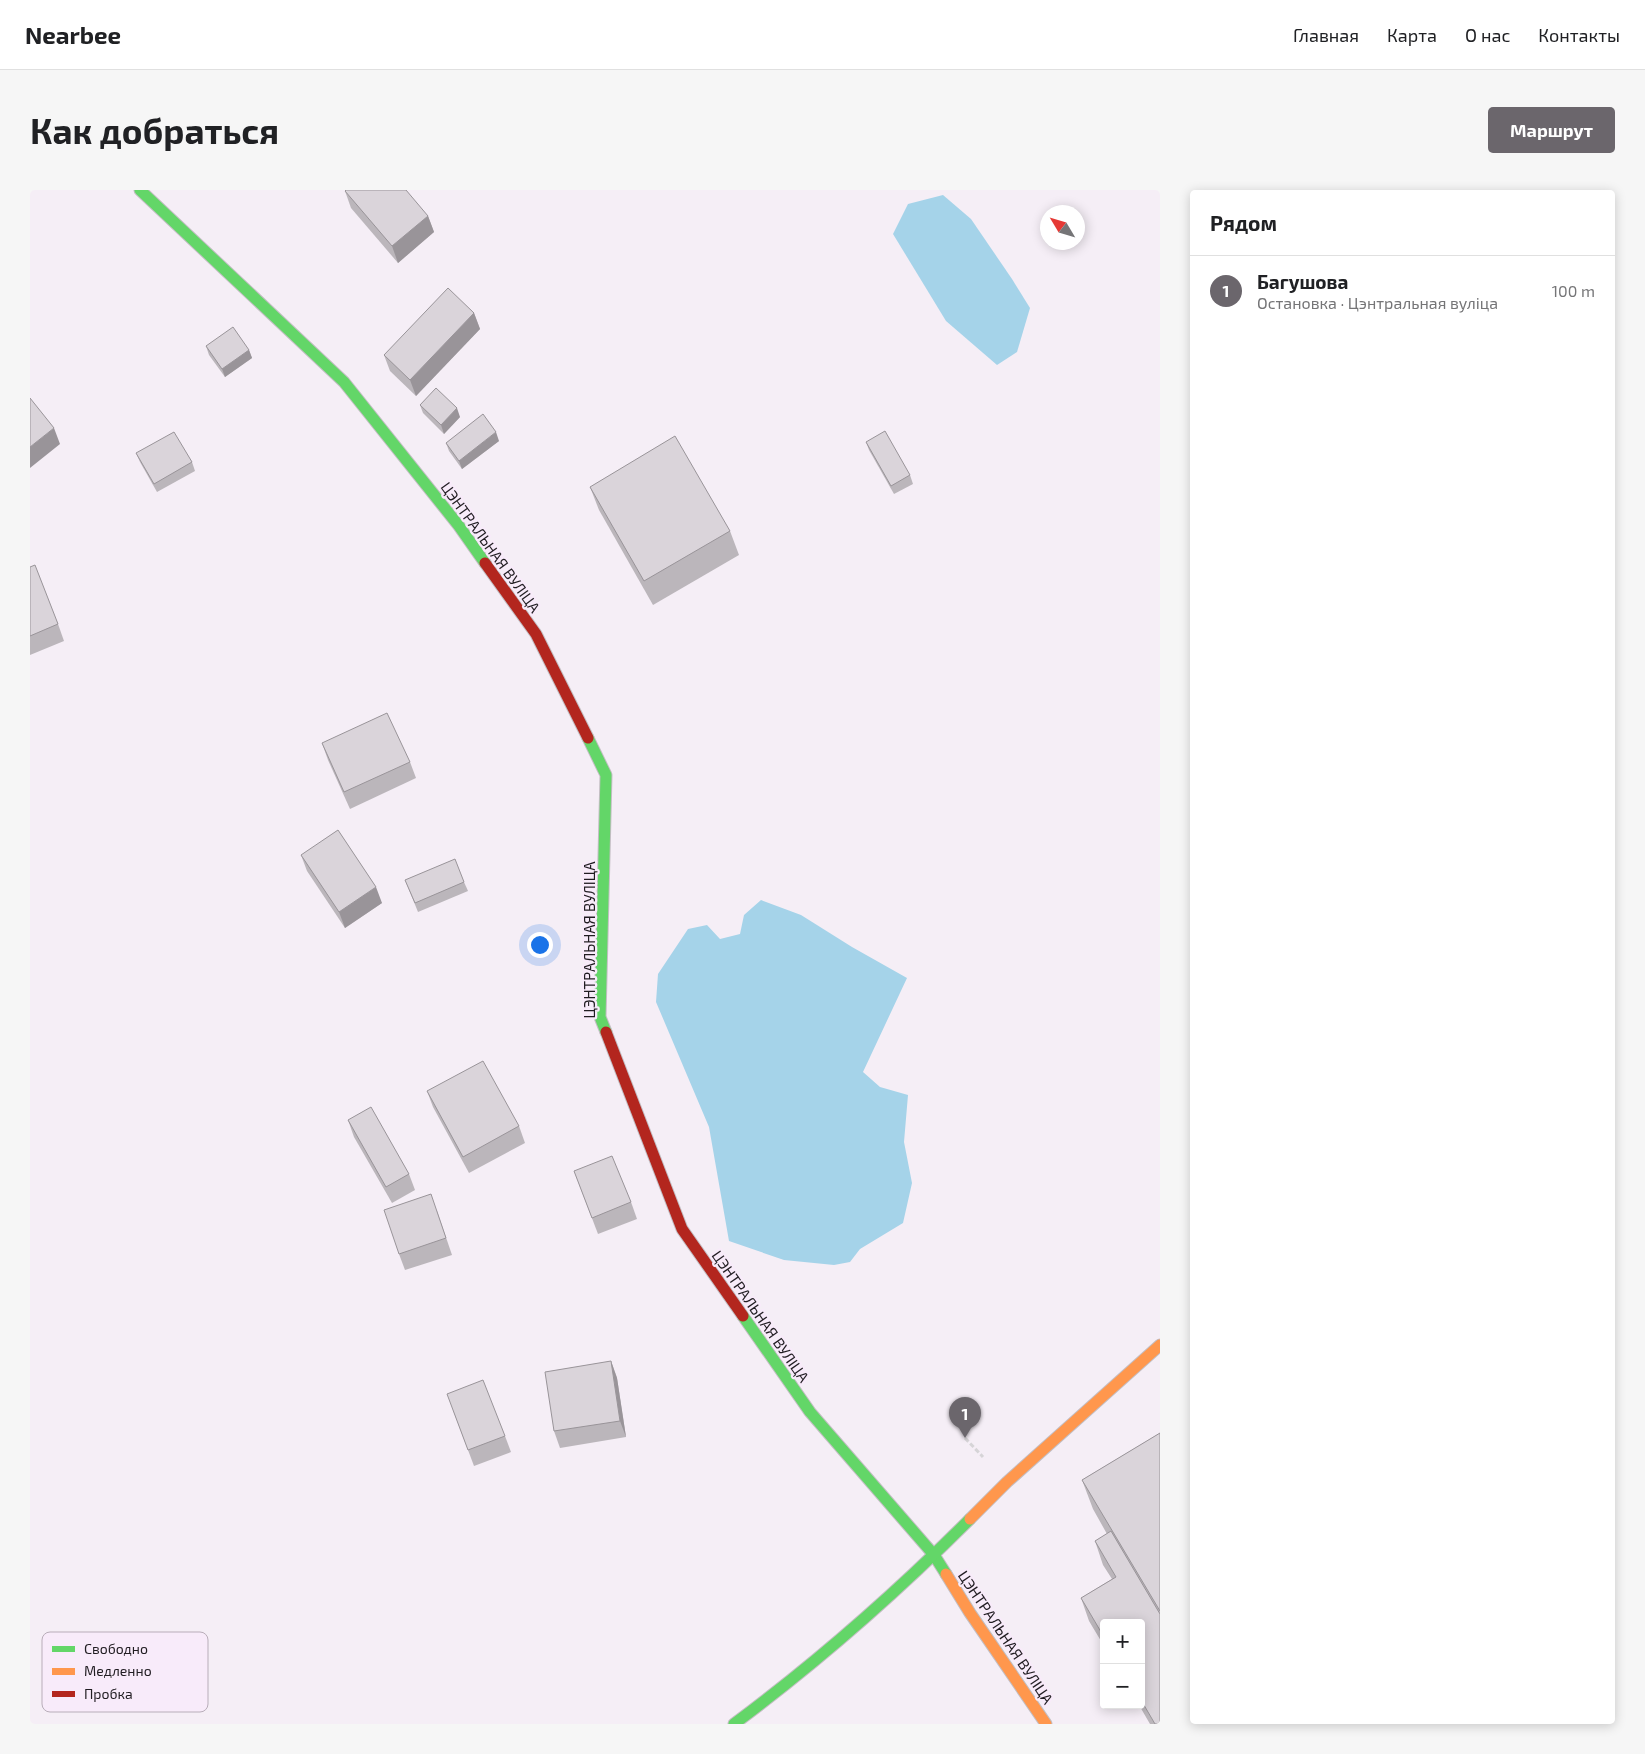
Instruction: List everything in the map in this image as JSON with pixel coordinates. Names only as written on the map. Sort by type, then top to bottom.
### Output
[{"type":"street","name":"ЦЭНТРАЛЬНАЯ ВУЛІЦА","points":[[140,190],[344,382],[459,526],[536,634],[606,775],[600,1017],[682,1229],[810,1412],[934,1555],[970,1613],[1046,1724]]},
{"type":"street","points":[[734,1724],[769,1698],[848,1632],[934,1555],[1007,1482],[1160,1345]]},
{"type":"water","points":[[943,195],[971,219],[1030,308],[1017,352],[997,365],[946,321],[893,234],[908,204]]},
{"type":"water","points":[[761,900],[801,915],[907,978],[863,1072],[880,1087],[908,1095],[904,1142],[912,1183],[903,1223],[860,1249],[850,1262],[834,1265],[784,1260],[729,1241],[709,1127],[656,1002],[658,974],[688,929],[707,925],[720,939],[740,934],[744,915]]},
{"type":"building","points":[[346,190],[406,190],[428,216],[392,246]]},
{"type":"building","points":[[448,288],[474,313],[410,380],[384,355]]},
{"type":"building","points":[[233,327],[249,350],[222,369],[206,346]]},
{"type":"building","points":[[436,388],[457,408],[441,425],[420,405]]},
{"type":"building","points":[[30,398],[54,428],[30,447]]},
{"type":"building","points":[[483,414],[496,432],[459,461],[446,443]]},
{"type":"building","points":[[885,431],[910,475],[891,486],[866,442]]},
{"type":"building","points":[[174,432],[192,462],[154,484],[136,453]]},
{"type":"building","points":[[675,436],[730,531],[644,581],[590,487]]},
{"type":"building","points":[[35,565],[58,624],[30,636],[30,567]]},
{"type":"building","points":[[387,713],[410,762],[344,792],[322,743]]},
{"type":"building","points":[[338,830],[376,887],[339,912],[301,855]]},
{"type":"building","points":[[455,859],[464,882],[415,903],[405,880]]},
{"type":"building","points":[[483,1061],[519,1126],[463,1157],[427,1091]]},
{"type":"building","points":[[371,1107],[409,1174],[386,1187],[348,1120]]},
{"type":"building","points":[[612,1156],[631,1202],[592,1218],[574,1171]]},
{"type":"building","points":[[431,1194],[446,1238],[399,1254],[384,1210]]},
{"type":"building","points":[[611,1361],[620,1421],[554,1431],[545,1372]]},
{"type":"building","points":[[483,1380],[505,1436],[468,1450],[447,1394]]},
{"type":"building","points":[[1160,1433],[1160,1611],[1082,1480]]},
{"type":"building","points":[[1111,1531],[1160,1614],[1160,1724],[1155,1724],[1145,1707],[1145,1619],[1100,1619],[1100,1630],[1081,1598],[1116,1577],[1095,1541]]},
{"type":"traffic: fast","points":[[140,190],[344,382],[459,526],[485,563]]},
{"type":"traffic: fast","points":[[588,738],[606,775],[600,1017],[606,1032]]},
{"type":"traffic: fast","points":[[743,1316],[810,1412],[934,1555],[946,1574]]},
{"type":"traffic: fast","points":[[734,1724],[765,1701],[855,1626],[970,1519]]},
{"type":"traffic: slow","points":[[970,1519],[1007,1482],[1160,1345]]},
{"type":"traffic: slow","points":[[946,1574],[970,1613],[1046,1724]]},
{"type":"traffic: jam","points":[[485,563],[536,634],[588,738]]},
{"type":"traffic: jam","points":[[606,1032],[682,1229],[743,1316]]},
{"type":"place","name":"Багушова","points":[[965,1438]]}]
